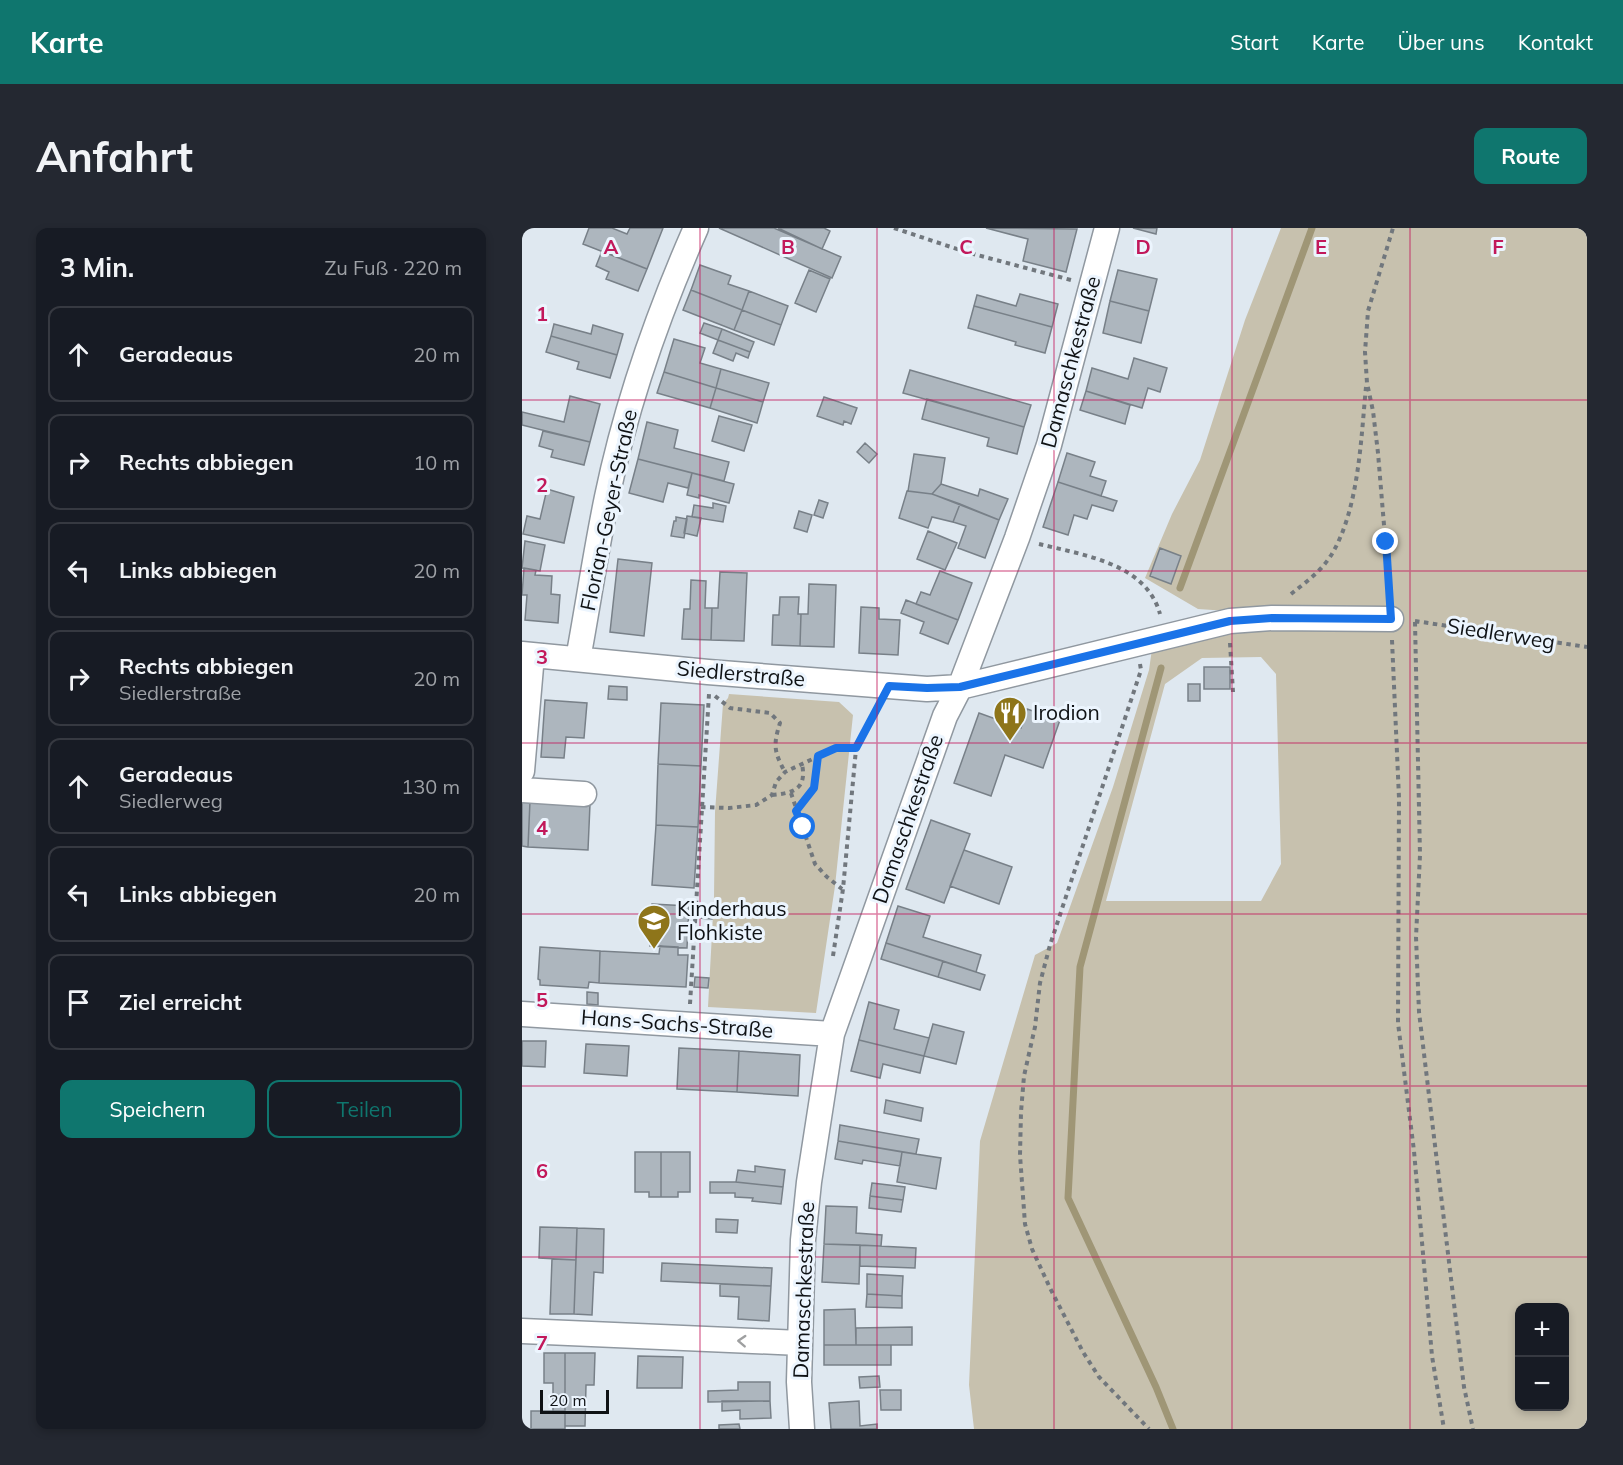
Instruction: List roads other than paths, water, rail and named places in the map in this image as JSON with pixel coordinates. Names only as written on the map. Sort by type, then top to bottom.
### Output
[{"type":"street","name":"Florian-Geyer-Straße","points":[[578,659],[608,495],[635,390],[662,313],[696,228]]},
{"type":"street","name":"Damaschkestraße","points":[[802,1429],[800,1343],[803,1240],[809,1182],[832,1034],[945,716],[960,687],[1017,538],[1049,445],[1107,228]]},
{"type":"street","points":[[960,687],[1230,621],[1272,618],[1391,619]]},
{"type":"street","name":"Siedlerstraße","points":[[527,654],[578,659],[708,683],[960,687]]},
{"type":"street","points":[[522,771],[527,654]]},
{"type":"street","points":[[522,790],[584,794]]},
{"type":"street","name":"Hans-Sachs-Straße","points":[[522,1014],[832,1034]]},
{"type":"street","points":[[522,1331],[800,1343]]},
{"type":"waterway","points":[[1180,588],[1312,228]]},
{"type":"waterway","points":[[1161,668],[1080,967],[1068,1198],[1156,1387],[1173,1429]]},
{"type":"place","name":"Irodion","points":[[1010,742]]},
{"type":"place","name":"Kinderhaus Flohkiste","points":[[654,950]]}]
